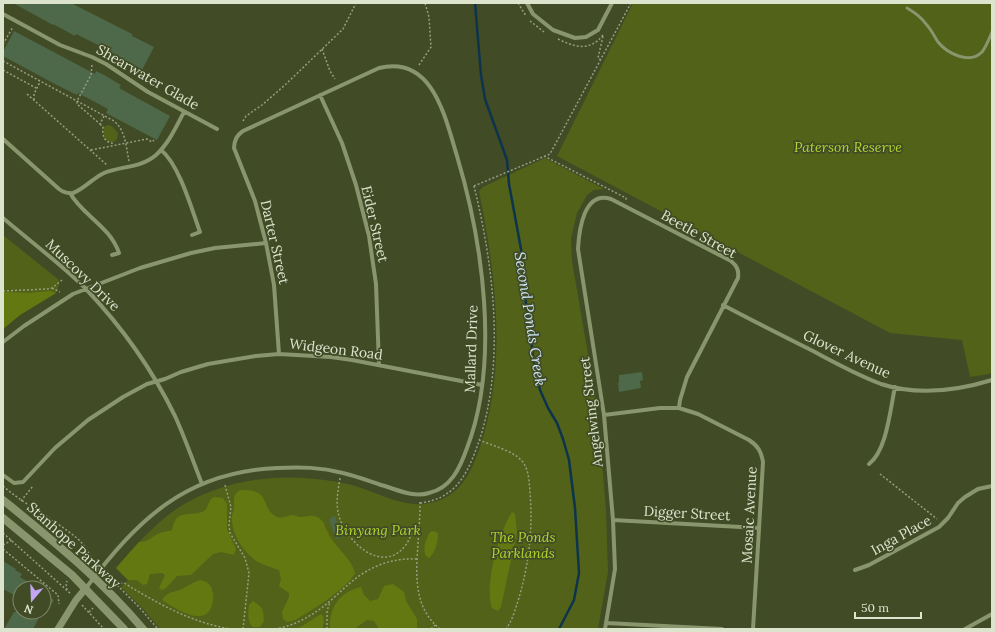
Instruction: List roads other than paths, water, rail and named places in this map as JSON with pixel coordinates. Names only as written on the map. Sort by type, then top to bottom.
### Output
[{"type":"main road","name":"Stanhope Parkway","points":[[3,500],[94,577],[143,629]]},
{"type":"main road","name":"Stanhope Parkway","points":[[3,518],[56,561],[86,588],[124,629]]},
{"type":"street","points":[[527,3],[533,14],[553,30],[575,38],[586,37],[598,30],[612,3]]},
{"type":"street","name":"Shearwater Glade","points":[[3,14],[60,45],[106,64],[139,87],[217,129]]},
{"type":"street","name":"Mallard Drive","points":[[86,588],[136,528],[147,518],[172,500],[202,484],[230,474],[264,469],[309,467],[342,473],[400,492],[427,494],[442,488],[454,476],[459,468],[470,440],[476,419],[482,385],[484,350],[483,293],[475,233],[466,190],[451,137],[435,94],[428,83],[416,72],[402,67],[387,66],[379,68],[243,130],[235,140]]},
{"type":"street","name":"Eider Street","points":[[320,95],[342,144],[356,185],[368,236],[376,284],[379,365]]},
{"type":"street","points":[[3,139],[59,189],[66,193],[70,193],[78,190],[96,177],[147,161],[161,150],[184,112]]},
{"type":"street","name":"Darter Street","points":[[235,140],[234,148],[255,201],[266,243],[274,285],[279,354]]},
{"type":"street","points":[[161,150],[167,156],[177,174],[200,232],[192,235]]},
{"type":"street","points":[[70,193],[74,200],[98,222],[117,246],[119,253],[112,255]]},
{"type":"street","name":"Beetle Street","points":[[598,198],[606,197],[623,205],[736,264],[738,278],[687,377],[679,408]]},
{"type":"street","name":"Angelwing Street","points":[[598,198],[592,202],[584,216],[578,250],[604,415],[613,520],[615,570],[605,629]]},
{"type":"street","name":"Muscovy Drive","points":[[3,218],[86,289],[110,315],[128,338],[156,381],[174,416],[202,484]]},
{"type":"street","points":[[3,342],[42,314],[74,294],[140,268],[177,256],[215,248],[266,243]]},
{"type":"street","name":"Glover Avenue","points":[[724,305],[853,372],[883,384],[921,391],[943,391],[968,387],[992,380]]},
{"type":"street","name":"Widgeon Road","points":[[3,475],[10,481],[19,483],[23,482],[55,448],[88,420],[123,397],[147,384],[208,364],[256,356],[279,354],[331,357],[482,385]]},
{"type":"street","points":[[869,464],[875,459],[883,442],[895,387]]},
{"type":"street","name":"Mosaic Avenue","points":[[604,415],[660,408],[679,408],[698,414],[749,440],[760,449],[763,462],[753,629]]},
{"type":"street","name":"Inga Place","points":[[855,570],[869,565],[939,527],[948,518],[958,503],[965,497],[978,489],[992,486]]},
{"type":"street","name":"Digger Street","points":[[613,520],[759,528]]},
{"type":"street","points":[[58,629],[86,588]]},
{"type":"street","points":[[965,629],[992,614]]},
{"type":"street","points":[[606,623],[722,629]]},
{"type":"lane","points":[[907,8],[918,15],[926,23],[938,42],[948,52],[955,55],[966,57],[974,56],[981,52],[992,32]]},
{"type":"waterway","name":"Second Ponds Creek","points":[[475,3],[481,75],[485,99],[507,160],[509,184],[521,249],[526,304],[534,363],[540,390],[557,423],[569,460],[575,508],[579,573],[574,600],[559,629]]},
{"type":"park label","name":"Paterson Reserve","points":[[848,147]]},
{"type":"park label","name":"Binyang Park","points":[[378,530]]},
{"type":"park label","name":"The Ponds Parklands","points":[[523,546]]}]
